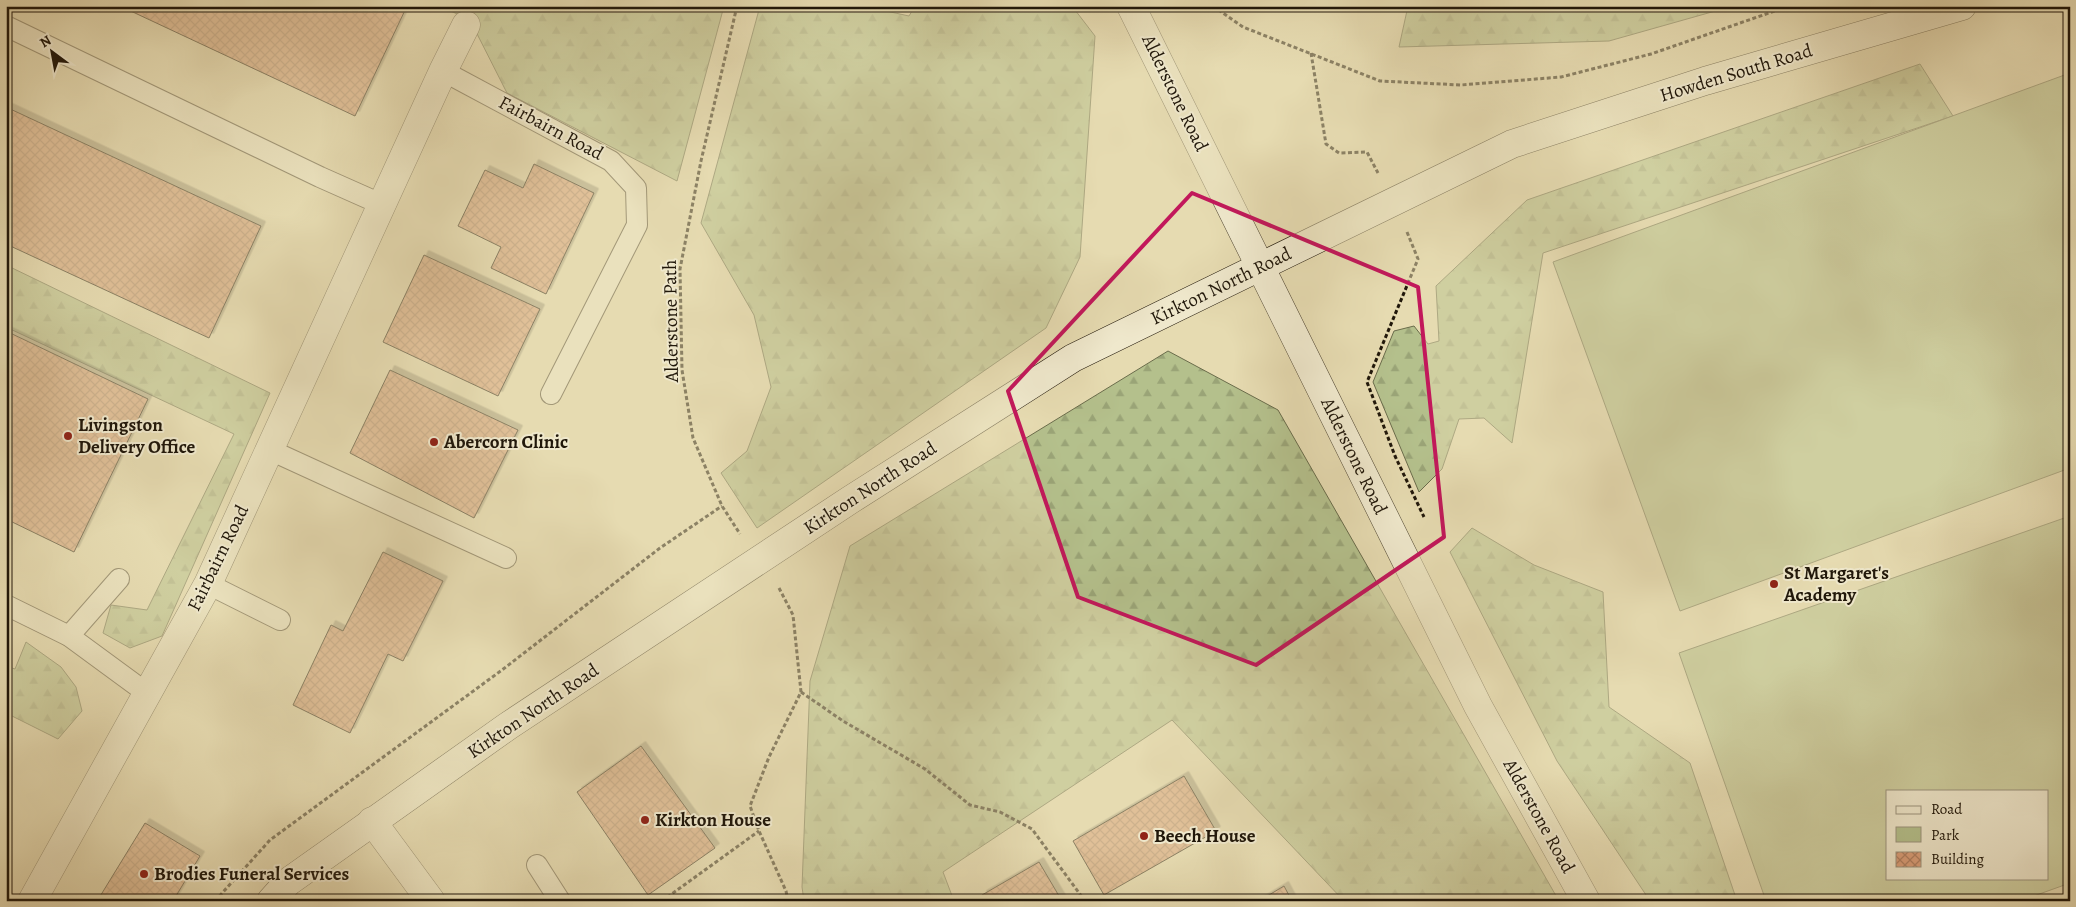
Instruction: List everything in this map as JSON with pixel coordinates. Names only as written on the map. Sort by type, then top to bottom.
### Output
[{"type":"street","name":"Alderstone Road","points":[[1131,6],[1478,706],[1586,901]]},
{"type":"street","name":"Howden South Road","points":[[1512,144],[1705,81],[1962,6]]},
{"type":"street","name":"Fairbairn Road","points":[[32,901],[208,584],[466,25]]},
{"type":"street","name":"Kirkton North Road","points":[[271,901],[288,882],[508,726],[842,505],[1073,358],[1512,144]]},
{"type":"street","points":[[372,821],[431,901]]},
{"type":"lane","points":[[6,26],[383,205]]},
{"type":"lane","name":"Fairbairn Road","points":[[443,72],[611,160],[636,188],[637,225],[551,394]]},
{"type":"lane","points":[[270,450],[506,558]]},
{"type":"lane","points":[[69,636],[119,579]]},
{"type":"lane","points":[[208,584],[280,620]]},
{"type":"lane","points":[[6,605],[69,636],[148,694]]},
{"type":"lane","points":[[536,865],[560,901]]},
{"type":"path","name":"Alderstone Path","points":[[736,6],[701,161],[680,270],[682,370],[693,438],[722,506],[743,539]]},
{"type":"path","points":[[1214,6],[1243,27],[1380,81],[1461,85],[1561,77],[1651,54],[1789,6]]},
{"type":"path","points":[[1310,53],[1326,144],[1338,153],[1367,152],[1394,201],[1418,259],[1367,382],[1395,456],[1424,519]]},
{"type":"path","points":[[215,901],[270,840],[502,670],[660,548],[722,506]]},
{"type":"path","points":[[779,588],[793,615],[801,692],[769,757],[750,806],[786,891],[788,901]]},
{"type":"path","points":[[801,692],[843,721],[925,769],[970,805],[1000,812],[1032,829],[1082,897],[1088,901]]},
{"type":"path","points":[[662,901],[759,831]]},
{"type":"highlighted area","points":[[1192,193],[1418,287],[1444,537],[1256,665],[1078,597],[1008,391]]},
{"type":"green space","points":[[440,6],[724,6],[677,181],[507,93],[470,20]]},
{"type":"green space","points":[[760,6],[863,6],[909,16],[915,6],[1072,6],[1095,36],[1080,257],[1046,328],[757,528],[721,473],[747,451],[771,387],[754,315],[701,223]]},
{"type":"green space","points":[[1408,6],[1733,6],[1609,41],[1399,47]]},
{"type":"green space","points":[[1920,64],[1953,116],[1543,253],[1512,443],[1484,418],[1459,419],[1442,469],[1419,492],[1373,382],[1394,331],[1414,326],[1428,344],[1439,341],[1436,286],[1527,200]]},
{"type":"green space","points":[[2070,73],[2070,468],[1680,611],[1553,262]]},
{"type":"green space","points":[[6,265],[270,393],[162,636],[130,648],[103,633],[111,605],[147,610],[234,434],[6,327]]},
{"type":"green space","points":[[1168,351],[1278,410],[1559,901],[1344,901],[1172,720],[943,872],[954,901],[804,901],[802,887],[810,681],[850,546]]},
{"type":"green space","points":[[2070,516],[2070,883],[2020,901],[1766,901],[1679,653]]},
{"type":"green space","points":[[1472,528],[1534,565],[1603,592],[1609,707],[1690,763],[1737,901],[1650,901],[1557,761],[1450,552]]},
{"type":"green space","points":[[26,642],[61,667],[76,687],[82,711],[58,739],[6,713],[6,666],[15,669]]},
{"type":"building","points":[[120,6],[407,6],[355,116]]},
{"type":"building","points":[[6,107],[261,226],[209,338],[6,244]]},
{"type":"building","points":[[534,164],[594,193],[546,294],[491,268],[501,247],[458,226],[485,170],[523,188]]},
{"type":"building","points":[[424,255],[540,309],[498,396],[383,342]]},
{"type":"building","name":"Livingston Delivery Office","points":[[6,331],[148,399],[74,552],[6,519]]},
{"type":"building","name":"Abercorn Clinic","points":[[390,370],[518,430],[474,518],[350,453]]},
{"type":"building","points":[[383,552],[443,581],[403,661],[388,654],[350,733],[293,705],[331,625],[343,631]]},
{"type":"building","name":"Kirkton House","points":[[641,746],[715,848],[648,895],[577,792]]},
{"type":"building","name":"Beech House","points":[[1184,776],[1216,831],[1104,895],[1073,841]]},
{"type":"building","points":[[145,823],[200,856],[173,901],[103,901],[99,898]]},
{"type":"building","points":[[1039,862],[1062,901],[985,901],[982,895]]},
{"type":"building","points":[[1284,886],[1292,901],[1259,901]]},
{"type":"place","name":"Livingston Delivery Office","points":[[68,436]]},
{"type":"place","name":"Abercorn Clinic","points":[[434,442]]},
{"type":"place","name":"St Margaret's Academy","points":[[1774,584]]},
{"type":"place","name":"Kirkton House","points":[[645,820]]},
{"type":"place","name":"Beech House","points":[[1144,836]]},
{"type":"place","name":"Brodies Funeral Services","points":[[144,874]]}]
